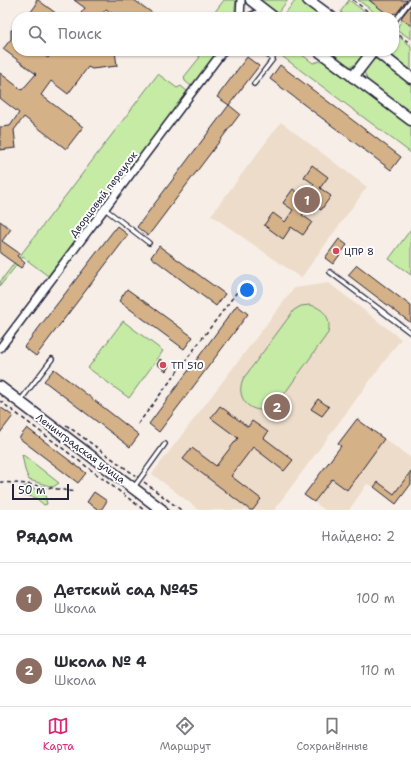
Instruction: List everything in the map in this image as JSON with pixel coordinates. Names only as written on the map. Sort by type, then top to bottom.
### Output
[{"type":"main road","points":[[251,0],[267,12]]},
{"type":"main road","points":[[308,0],[324,12]]},
{"type":"main road","points":[[326,56],[411,120]]},
{"type":"main road","points":[[353,77],[370,56]]},
{"type":"main road","points":[[381,56],[411,78]]},
{"type":"main road","name":"Ленинградская улица","points":[[0,387],[162,510]]},
{"type":"street","points":[[240,12],[241,0]]},
{"type":"street","name":"Дворцовый переулок","points":[[0,348],[219,56]]},
{"type":"lane","points":[[399,16],[411,0]]},
{"type":"lane","points":[[254,84],[273,59],[269,56]]},
{"type":"lane","points":[[104,209],[149,243]]},
{"type":"lane","points":[[330,272],[411,333]]},
{"type":"lane","points":[[19,402],[52,359]]},
{"type":"lane","points":[[133,488],[165,444]]},
{"type":"path","points":[[353,0],[369,12]]},
{"type":"path","points":[[399,35],[411,44]]},
{"type":"path","points":[[138,424],[240,288]]},
{"type":"path","points":[[0,401],[144,510]]},
{"type":"path","points":[[62,422],[181,510]]},
{"type":"path","points":[[0,482],[27,484],[76,492]]},
{"type":"shaded area","points":[[281,122],[367,187],[301,278],[211,215]]},
{"type":"shaded area","points":[[329,283],[401,339],[274,510],[199,510],[152,474],[294,288]]},
{"type":"shaded area","points":[[357,419],[411,458],[411,470],[408,474],[411,476],[396,504],[374,487],[367,484],[349,510],[325,510],[304,495],[340,446],[338,444]]},
{"type":"green space","points":[[224,0],[236,0],[235,12],[215,12]]},
{"type":"green space","points":[[258,0],[288,0],[279,12],[274,12]]},
{"type":"green space","points":[[296,0],[301,0],[317,12],[286,12]]},
{"type":"green space","points":[[349,0],[365,12],[341,12]]},
{"type":"green space","points":[[358,0],[369,0],[385,12],[374,12]]},
{"type":"green space","points":[[403,19],[411,25],[411,39],[399,31],[399,25]]},
{"type":"green space","points":[[399,37],[411,46],[411,70],[393,56],[399,56]]},
{"type":"green space","points":[[199,56],[216,56],[192,87],[185,81],[184,77],[200,57]]},
{"type":"green space","points":[[282,56],[304,56],[313,63],[324,60],[411,124],[411,153]]},
{"type":"green space","points":[[333,56],[362,56],[354,66],[346,65]]},
{"type":"green space","points":[[375,59],[380,59],[411,81],[411,113],[367,80],[364,71],[365,68]]},
{"type":"green space","points":[[158,74],[177,88],[181,86],[188,92],[48,276],[23,257],[0,286],[0,282]]},
{"type":"green space","points":[[411,229],[411,275],[389,259]]},
{"type":"green space","points":[[310,305],[323,311],[326,315],[329,323],[328,333],[277,404],[262,410],[249,406],[241,395],[243,379],[294,310],[301,306]]},
{"type":"green space","points":[[123,321],[163,351],[129,398],[88,368]]},
{"type":"green space","points":[[22,454],[59,483],[53,487],[29,480],[25,470]]},
{"type":"green space","points":[[26,486],[44,491],[47,504],[44,505],[36,498],[25,495],[19,489]]},
{"type":"building","points":[[36,0],[38,0],[54,12],[31,12],[36,5]]},
{"type":"building","points":[[74,0],[134,0],[151,12],[110,12],[106,9],[104,12],[82,12],[85,8]]},
{"type":"building","points":[[369,0],[407,0],[398,12],[385,12]]},
{"type":"building","points":[[411,5],[411,26],[401,18]]},
{"type":"building","points":[[12,30],[12,56],[3,49],[11,39]]},
{"type":"building","points":[[12,56],[45,56],[48,58],[49,56],[116,56],[117,66],[92,69],[88,67],[68,94],[51,81],[41,95],[83,127],[66,149],[24,117],[14,130],[16,148],[0,150],[0,127],[10,126],[19,113],[0,98],[0,73],[22,90],[36,74]]},
{"type":"building","points":[[247,57],[259,66],[229,105],[217,97]]},
{"type":"building","points":[[280,65],[401,157],[391,170],[270,79]]},
{"type":"building","points":[[229,105],[240,114],[148,236],[137,227]]},
{"type":"building","points":[[312,165],[328,177],[320,188],[331,196],[321,210],[311,203],[302,215],[312,222],[303,235],[291,227],[283,239],[264,225],[273,213],[285,222],[293,210],[283,203],[293,189],[304,197],[314,184],[304,177]]},
{"type":"building","points":[[0,221],[11,229],[2,241],[19,253],[17,256],[25,263],[21,268],[0,253]]},
{"type":"building","points":[[117,226],[128,235],[36,356],[24,347]]},
{"type":"building","name":"ЦПР 8","points":[[339,239],[347,245],[333,264],[325,258]]},
{"type":"building","points":[[159,246],[225,294],[216,306],[151,257]]},
{"type":"building","points":[[357,265],[411,306],[411,323],[348,275]]},
{"type":"building","points":[[127,289],[193,337],[184,349],[119,301]]},
{"type":"building","points":[[237,305],[248,314],[159,432],[149,424]]},
{"type":"building","name":"ТП 510","points":[[160,359],[169,366],[166,371],[157,364]]},
{"type":"building","points":[[54,369],[139,435],[130,447],[44,381]]},
{"type":"building","points":[[318,399],[329,407],[322,416],[311,409]]},
{"type":"building","points":[[220,406],[248,427],[252,421],[268,432],[264,438],[293,460],[284,471],[253,447],[231,476],[261,499],[253,510],[250,510],[183,459],[192,448],[216,466],[238,438],[211,418]]},
{"type":"building","points":[[0,407],[13,416],[0,433]]},
{"type":"building","points":[[357,419],[384,439],[347,490],[332,479],[314,502],[304,495],[341,446],[338,444]]},
{"type":"building","points":[[27,428],[86,473],[78,483],[19,438]]},
{"type":"building","points":[[411,471],[411,484],[396,504],[374,487],[378,482],[394,494]]},
{"type":"building","points":[[94,492],[107,501],[101,510],[87,502]]},
{"type":"place","name":"Детский сад №45","points":[[307,200]]},
{"type":"place","name":"ЦПР 8","points":[[336,251]]},
{"type":"place","name":"ТП 510","points":[[163,365]]},
{"type":"place","name":"Школа № 4","points":[[277,407]]}]
